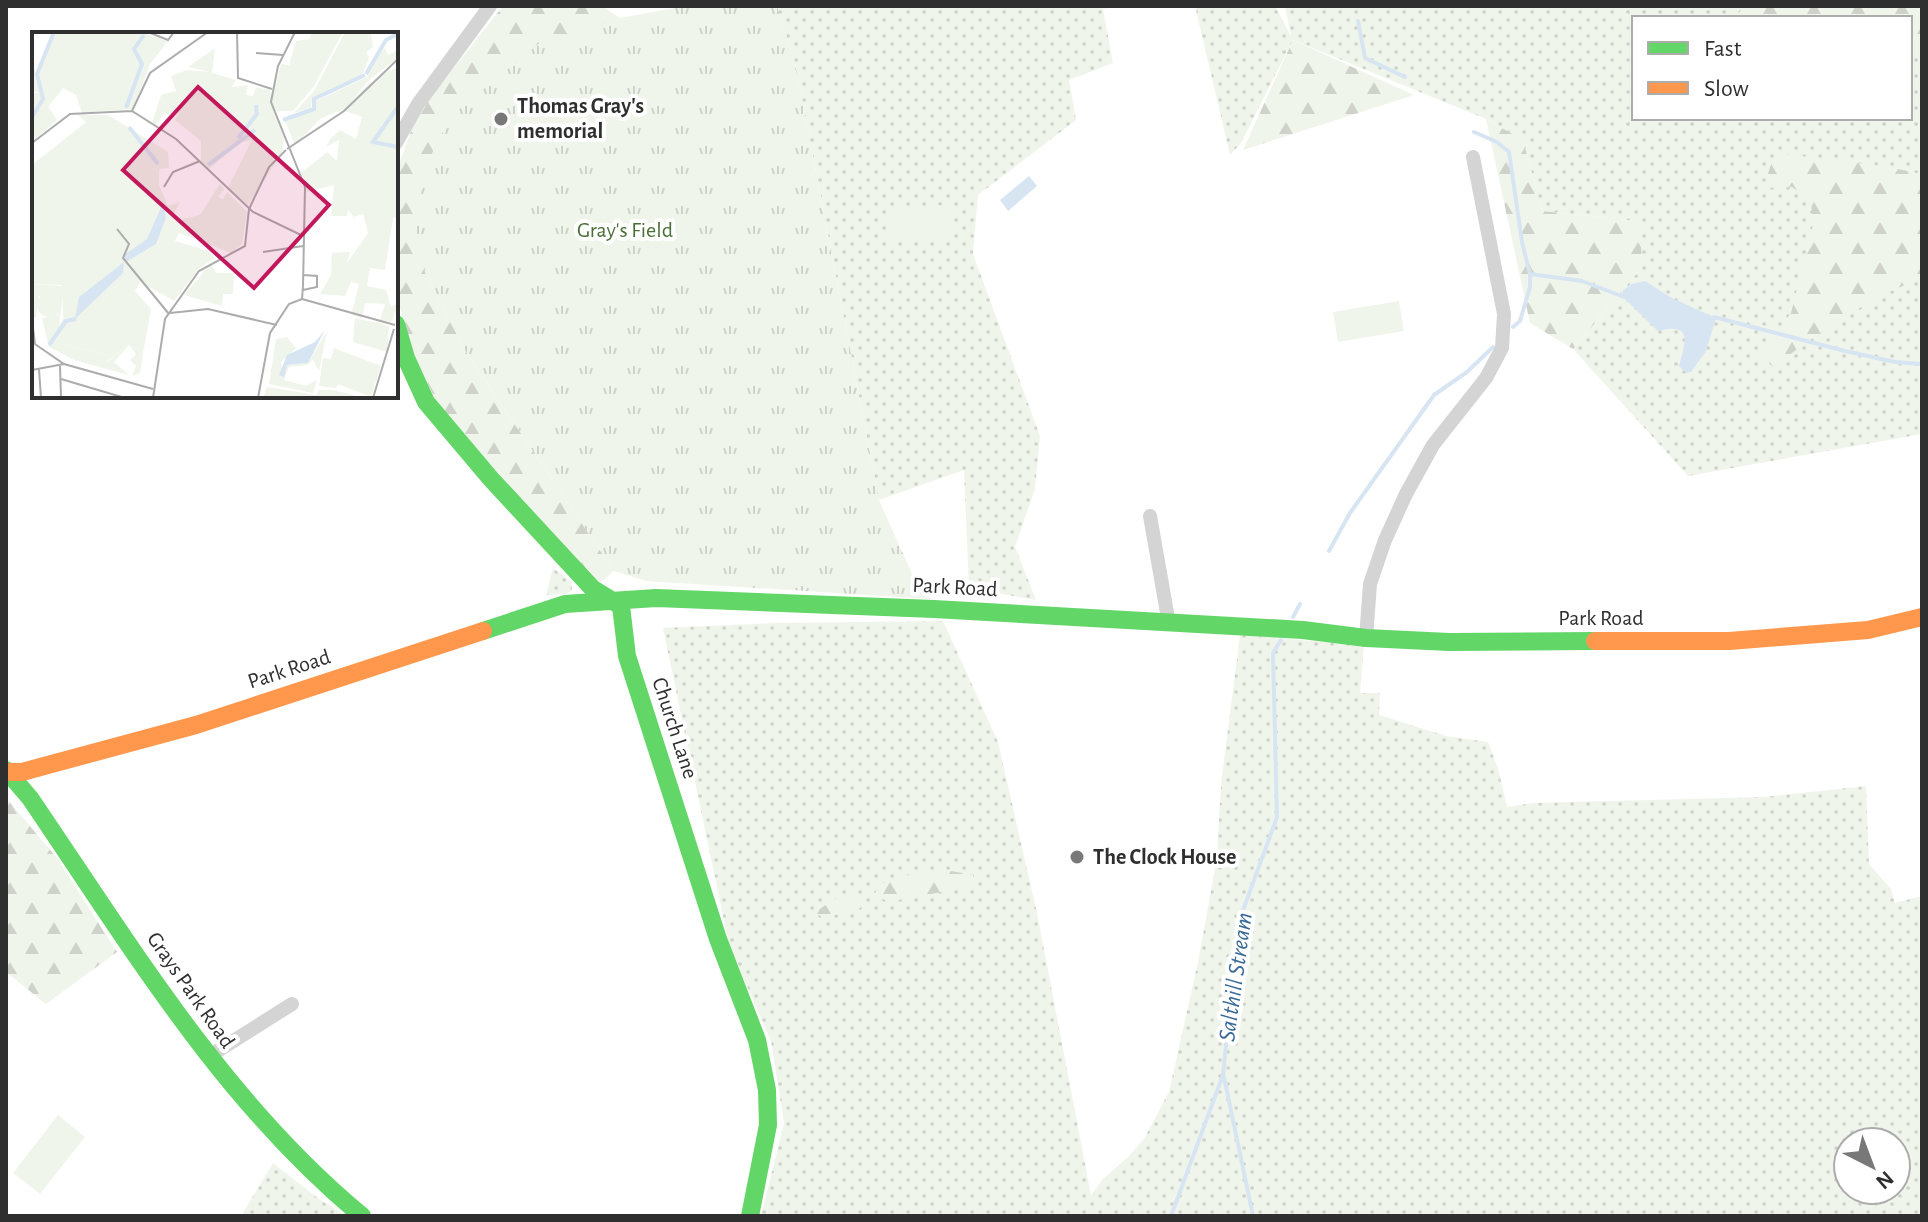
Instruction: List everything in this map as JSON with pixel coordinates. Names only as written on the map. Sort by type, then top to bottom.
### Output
[{"type":"main road","points":[[398,331],[406,358],[426,402],[491,479],[593,589],[613,600]]},
{"type":"main road","name":"Park Road","points":[[7,771],[22,772],[196,725],[565,604],[613,600],[656,598],[934,609],[1303,630],[1366,638],[1449,642],[1729,641],[1868,630],[1922,617]]},
{"type":"main road","name":"Church Lane","points":[[613,600],[621,606],[627,656],[718,939],[757,1040],[767,1090],[768,1125],[750,1216]]},
{"type":"main road","name":"Grays Park Road","points":[[7,771],[30,798],[208,1057],[269,1132],[328,1190],[362,1216]]},
{"type":"street","points":[[398,139],[418,104],[490,6]]},
{"type":"street","points":[[1366,638],[1370,584],[1385,540],[1406,494],[1433,445],[1486,378],[1502,348],[1504,314],[1473,157]]},
{"type":"street","points":[[1150,516],[1169,624]]},
{"type":"street","points":[[208,1057],[292,1004]]},
{"type":"green space","points":[[503,6],[602,6],[620,18],[600,28],[425,272],[466,352],[614,571],[596,586],[436,401],[411,348],[398,300],[398,167],[417,114]]},
{"type":"green space","name":"Gray's Field","points":[[686,6],[777,6],[795,63],[879,500],[917,585],[923,586],[931,599],[646,581],[614,571],[466,352],[425,272],[414,223],[425,167],[451,116],[542,41],[620,18]]},
{"type":"green space","points":[[777,6],[1123,6],[1103,9],[1113,63],[1069,80],[1076,120],[978,195],[973,254],[1040,436],[1035,489],[1015,547],[1036,600],[969,588],[964,470],[879,500],[795,63]]},
{"type":"green space","points":[[1195,6],[1275,6],[1291,36],[1285,6],[1922,6],[1922,434],[1688,476],[1573,349],[1643,266],[1637,221],[1542,211],[1523,140],[1486,119],[1293,40],[1241,143],[1230,155]]},
{"type":"green space","points":[[1745,6],[1922,6],[1922,50],[1912,50],[1912,16],[1736,16]]},
{"type":"green space","points":[[1293,40],[1414,95],[1243,150]]},
{"type":"green space","points":[[1486,119],[1523,140],[1542,211],[1638,221],[1643,266],[1573,349],[1530,323]]},
{"type":"green space","points":[[1775,153],[1883,166],[1922,174],[1922,278],[1827,328],[1774,366],[1757,357],[1791,313],[1813,225],[1811,201],[1792,187],[1763,188]]},
{"type":"green space","points":[[953,205],[954,238],[890,241],[889,208]]},
{"type":"green space","points":[[1399,301],[1404,331],[1338,342],[1333,312]]},
{"type":"green space","points":[[553,568],[571,581],[572,590],[567,594],[546,595]]},
{"type":"green space","points":[[943,621],[998,742],[1037,913],[1091,1195],[1144,1139],[1169,1092],[1217,858],[1221,784],[1240,635],[1364,645],[1360,693],[1380,693],[1379,715],[1446,736],[1488,742],[1507,807],[1533,803],[1764,797],[1866,786],[1869,864],[1891,889],[1895,903],[1922,896],[1922,1216],[761,1216],[784,1123],[771,1041],[729,945],[663,628]]},
{"type":"green space","points":[[6,798],[57,858],[117,952],[46,1004],[6,972]]},
{"type":"green space","points":[[946,870],[973,875],[974,886],[888,902],[875,894],[878,885],[902,876]]},
{"type":"green space","points":[[855,894],[861,908],[823,918],[815,912],[838,897]]},
{"type":"green space","points":[[58,1115],[85,1137],[40,1194],[13,1173]]},
{"type":"green space","points":[[273,1163],[319,1199],[346,1216],[241,1216]]},
{"type":"water","points":[[1029,176],[1037,186],[1008,211],[1000,200]]},
{"type":"water","points":[[1645,281],[1672,298],[1716,318],[1706,351],[1691,372],[1686,373],[1679,366],[1684,342],[1682,332],[1677,329],[1658,331],[1622,296],[1623,290],[1632,284]]},
{"type":"waterway","name":"Salthill Stream","points":[[1358,21],[1365,58],[1405,77]]},
{"type":"waterway","name":"Salthill Stream","points":[[1474,132],[1497,142],[1509,152],[1522,242],[1530,274],[1530,287],[1520,321],[1513,327]]},
{"type":"waterway","points":[[1530,274],[1582,281],[1624,297]]},
{"type":"waterway","points":[[1714,317],[1845,351],[1895,362],[1922,364]]},
{"type":"waterway","name":"Salthill Stream","points":[[1329,551],[1350,513],[1434,395],[1467,372],[1493,347]]},
{"type":"waterway","name":"Salthill Stream","points":[[1293,617],[1300,604]]},
{"type":"waterway","name":"Salthill Stream","points":[[1171,1216],[1223,1075],[1238,924],[1277,817],[1273,653],[1281,640]]},
{"type":"waterway","points":[[1224,1077],[1253,1216]]},
{"type":"traffic: fast","points":[[398,331],[406,358],[426,402],[491,479],[593,589],[621,606],[627,656],[718,939],[757,1040],[767,1090],[768,1125],[750,1216]]},
{"type":"traffic: fast","points":[[483,631],[565,604],[656,598],[934,609],[1303,630],[1366,638],[1449,642],[1595,641]]},
{"type":"traffic: fast","points":[[6,770],[30,798],[142,965],[222,1072],[312,1171],[362,1216]]},
{"type":"traffic: slow","points":[[1595,641],[1729,641],[1868,630],[1922,617]]},
{"type":"traffic: slow","points":[[9,772],[22,772],[196,725],[483,631]]},
{"type":"place","name":"Thomas Gray's memorial","points":[[501,119]]},
{"type":"place","name":"The Clock House","points":[[1077,857]]}]
